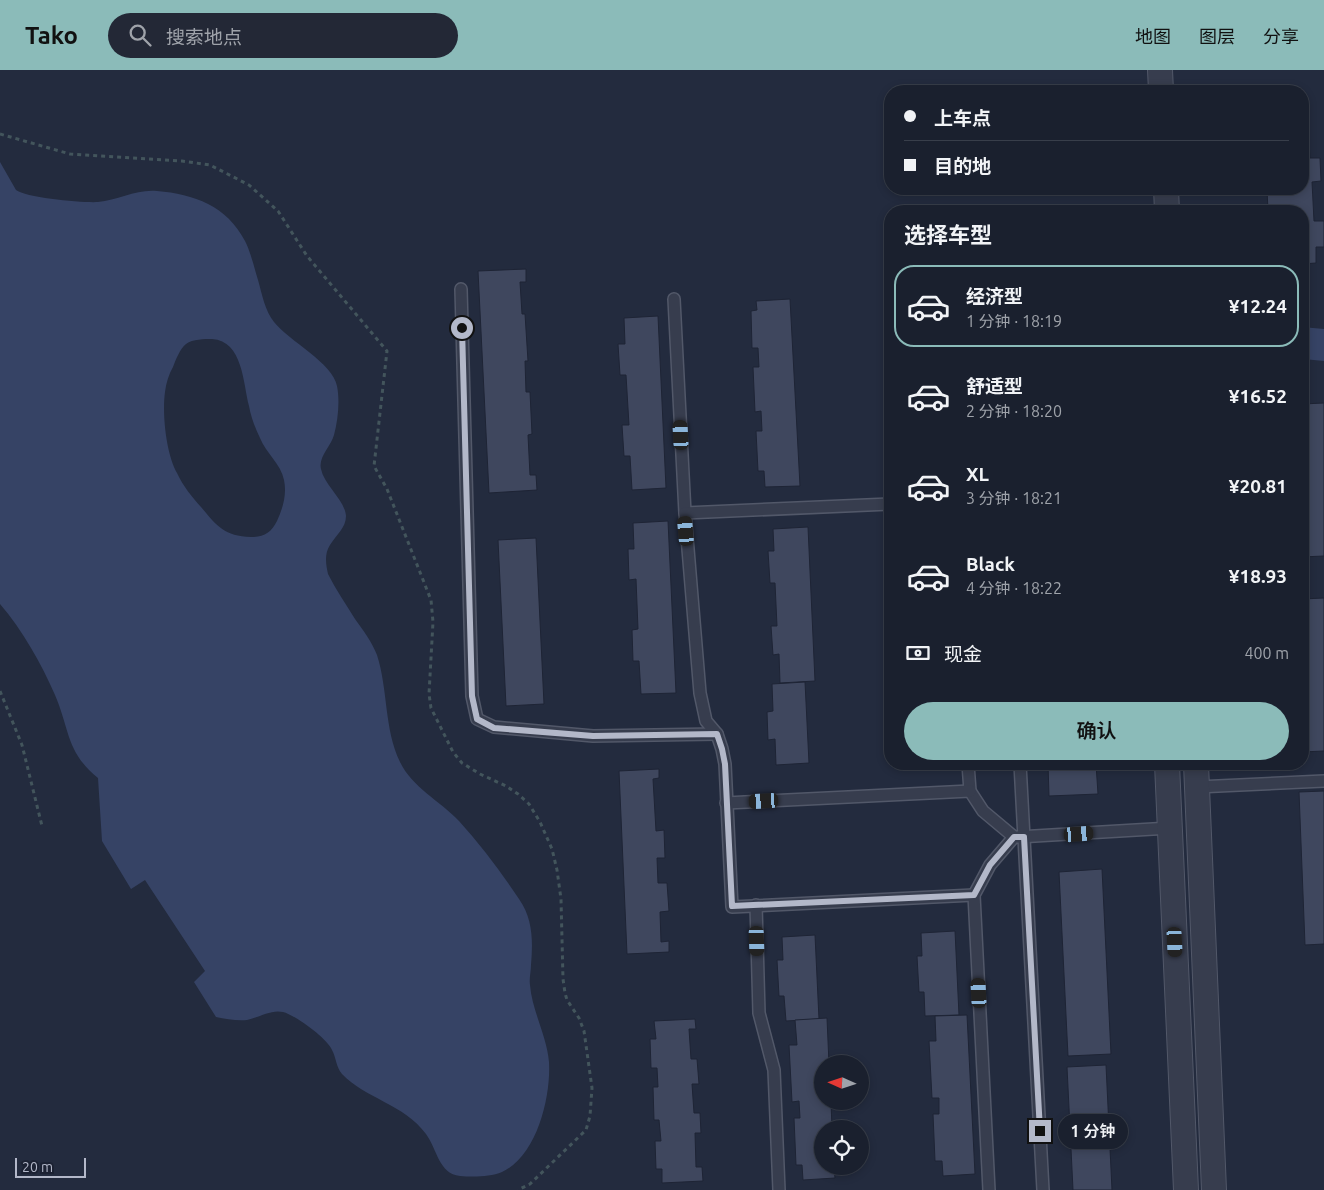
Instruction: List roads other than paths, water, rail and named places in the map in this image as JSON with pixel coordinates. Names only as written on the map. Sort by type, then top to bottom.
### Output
[{"type":"street","points":[[1160,70],[1161,85]]},
{"type":"street","points":[[1167,770],[1186,1190]]},
{"type":"street","points":[[1196,775],[1214,1190]]},
{"type":"lane","points":[[461,289],[472,696],[477,719],[494,728],[593,736],[717,734]]},
{"type":"lane","points":[[674,299],[685,513],[700,693],[706,721],[717,734],[725,764],[732,906],[974,895]]},
{"type":"lane","points":[[685,513],[884,504]]},
{"type":"lane","points":[[968,770],[970,791],[983,811],[1019,837],[1170,828]]},
{"type":"lane","points":[[1020,770],[1019,837],[1043,1190]]},
{"type":"lane","points":[[1196,775],[1324,781]]},
{"type":"lane","points":[[726,803],[970,791]]},
{"type":"lane","points":[[989,1190],[974,895],[990,865],[1019,837]]},
{"type":"lane","points":[[756,905],[759,1014],[774,1070],[779,1190]]},
{"type":"water","points":[[0,162],[16,190],[43,198],[98,202],[135,193],[157,191],[184,195],[208,204],[229,219],[245,241],[251,255],[266,308],[271,318],[281,329],[328,369],[334,377],[338,392],[337,417],[332,439],[321,460],[321,469],[326,481],[345,510],[346,520],[343,528],[328,548],[326,556],[328,574],[377,655],[391,736],[400,762],[412,779],[452,814],[475,840],[512,889],[527,914],[532,939],[531,995],[548,1052],[549,1076],[544,1108],[539,1124],[533,1139],[514,1164],[502,1172],[492,1175],[460,1176],[453,1174],[443,1166],[430,1140],[417,1124],[396,1108],[352,1083],[340,1071],[329,1045],[302,1022],[278,1011],[247,1020],[216,1017],[194,982],[205,971],[145,880],[131,889],[102,841],[98,778],[74,750],[60,708],[44,671],[24,636],[0,604]],"holes":[[[212,339],[230,347],[236,355],[243,375],[255,426],[263,443],[280,469],[285,485],[283,506],[275,525],[267,534],[260,536],[234,535],[217,525],[188,491],[173,465],[170,455],[164,401],[166,385],[178,354],[186,344],[192,341]]]},
{"type":"water","points":[[1309,328],[1324,329],[1324,361],[1309,360]]}]
